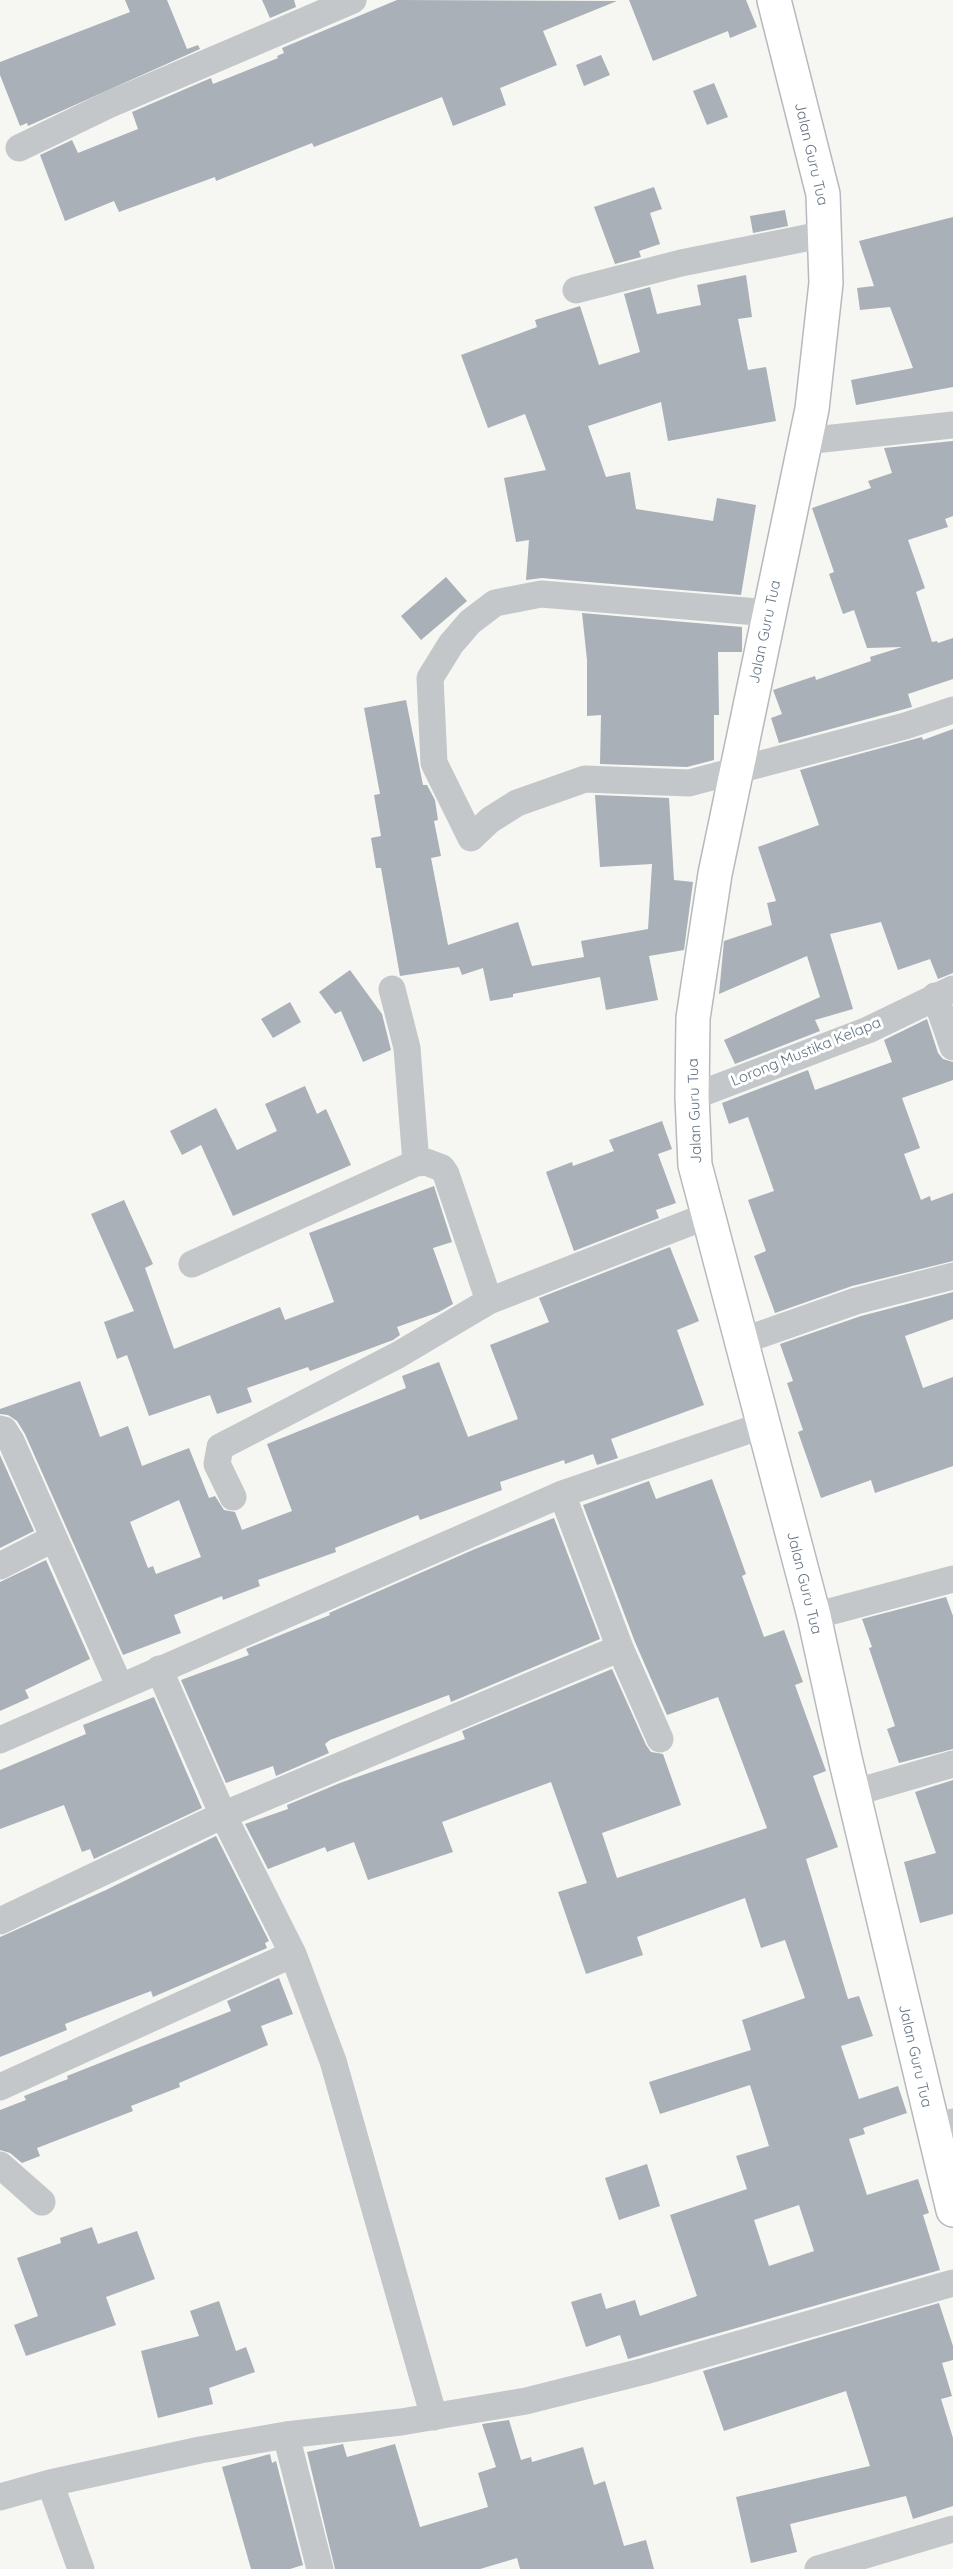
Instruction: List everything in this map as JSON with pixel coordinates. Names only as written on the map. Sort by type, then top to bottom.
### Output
[{"type":"main road","name":"Jalan Guru Tua","points":[[774,0],[823,194],[826,283],[812,409],[715,874],[693,1018],[692,1097],[695,1165],[814,1616],[853,1793],[943,2126],[953,2210]]},
{"type":"street","points":[[19,148],[108,105],[353,0]]},
{"type":"street","points":[[576,290],[681,263],[826,234]]},
{"type":"street","points":[[805,441],[953,425]]},
{"type":"street","points":[[770,613],[541,594],[495,603],[470,622],[451,644],[430,678],[434,763],[471,838],[490,820],[517,803],[585,779],[689,783],[736,772],[953,710]]},
{"type":"street","points":[[392,989],[407,1048],[416,1163]]},
{"type":"street","points":[[944,992],[953,1047]]},
{"type":"street","name":"Lorong Mustika Kelapa","points":[[692,1097],[868,1030],[944,992]]},
{"type":"street","points":[[192,1264],[416,1163],[434,1164],[446,1174],[489,1301]]},
{"type":"street","points":[[233,1497],[217,1464],[220,1447],[398,1355],[489,1301],[709,1215]]},
{"type":"street","points":[[742,1341],[856,1301],[953,1276]]},
{"type":"street","points":[[0,1740],[562,1494],[764,1425]]},
{"type":"street","points":[[0,1429],[4,1430],[11,1441],[120,1687]]},
{"type":"street","points":[[562,1494],[620,1648],[660,1739]]},
{"type":"street","points":[[0,1566],[54,1538]]},
{"type":"street","points":[[814,1616],[953,1579]]},
{"type":"street","points":[[0,1921],[223,1815],[620,1648]]},
{"type":"street","points":[[159,1669],[223,1815],[293,1954],[333,2061],[434,2416]]},
{"type":"street","points":[[853,1793],[953,1764]]},
{"type":"street","points":[[0,2087],[293,1954]]},
{"type":"street","points":[[0,2165],[42,2202]]},
{"type":"street","points":[[0,2497],[50,2483],[201,2450],[286,2435],[434,2416],[526,2401],[645,2371],[953,2283]]},
{"type":"street","points":[[286,2435],[320,2569]]},
{"type":"street","points":[[50,2483],[81,2569]]},
{"type":"street","points":[[818,2569],[953,2529]]},
{"type":"building","points":[[125,0],[167,0],[187,49],[198,45],[200,49],[28,126],[27,123],[20,126],[0,75],[0,62],[130,12]]},
{"type":"building","points":[[262,0],[294,0],[296,7],[270,18]]},
{"type":"building","points":[[397,0],[617,1],[543,31],[557,65],[500,88],[506,105],[453,126],[442,97],[314,147],[312,143],[216,181],[215,177],[119,212],[114,201],[65,221],[40,155],[72,140],[78,153],[138,129],[132,112],[211,78],[213,84],[278,58],[277,56],[284,53],[282,48]]},
{"type":"building","points":[[629,0],[746,0],[757,27],[730,38],[728,31],[653,61]]},
{"type":"building","points":[[601,55],[610,75],[584,86],[576,65]]},
{"type":"building","points":[[714,83],[728,117],[707,125],[693,91]]},
{"type":"building","points":[[654,187],[662,209],[650,213],[660,244],[639,251],[641,257],[615,264],[594,207]]},
{"type":"building","points":[[785,210],[788,226],[753,233],[750,216]]},
{"type":"building","points":[[953,217],[953,387],[856,405],[851,380],[913,368],[890,307],[860,310],[857,288],[874,286],[859,241]]},
{"type":"building","points":[[746,275],[752,317],[738,319],[748,370],[766,367],[776,421],[668,441],[661,402],[588,426],[606,477],[630,472],[636,509],[713,521],[717,498],[756,505],[741,595],[542,578],[526,580],[529,540],[516,542],[504,478],[546,470],[525,414],[488,428],[461,355],[537,327],[535,320],[580,306],[599,365],[640,352],[624,294],[650,287],[657,314],[701,305],[697,285]]},
{"type":"building","points":[[953,441],[953,516],[945,519],[948,527],[908,540],[925,588],[916,592],[932,642],[937,641],[938,643],[953,638],[953,679],[908,694],[912,707],[779,743],[771,718],[782,714],[773,690],[815,676],[816,680],[871,661],[870,657],[902,647],[867,648],[854,610],[843,614],[829,574],[834,572],[812,508],[871,488],[868,481],[892,473],[884,448]]},
{"type":"building","points":[[446,577],[467,601],[421,640],[401,616]]},
{"type":"building","points":[[582,613],[742,627],[742,652],[718,652],[719,715],[714,715],[714,760],[687,767],[600,764],[601,715],[587,716],[587,660]]},
{"type":"building","points":[[406,700],[423,785],[427,785],[435,800],[438,820],[434,821],[441,856],[431,858],[448,945],[518,922],[532,966],[584,957],[581,941],[648,929],[652,864],[600,867],[595,795],[669,798],[674,880],[693,882],[684,950],[649,956],[658,1000],[606,1010],[600,977],[513,994],[513,997],[490,1001],[483,968],[462,975],[459,967],[400,976],[381,868],[376,868],[371,838],[381,836],[374,795],[380,794],[364,708]]},
{"type":"building","points":[[953,729],[953,973],[938,979],[930,959],[898,970],[881,922],[830,934],[853,1009],[815,1020],[820,1031],[735,1064],[724,1040],[820,997],[807,956],[719,994],[724,941],[772,925],[767,903],[776,901],[758,847],[819,825],[800,770],[922,737],[923,740]]},
{"type":"building","points":[[350,970],[382,1014],[391,1050],[363,1062],[341,1011],[335,1014],[319,992]]},
{"type":"building","points":[[290,1002],[301,1022],[273,1038],[261,1019]]},
{"type":"building","points":[[927,1019],[938,1053],[943,1059],[953,1062],[953,1080],[902,1098],[920,1148],[904,1154],[921,1200],[930,1196],[931,1201],[953,1193],[953,1261],[852,1286],[775,1313],[754,1256],[766,1251],[748,1200],[774,1191],[748,1117],[729,1124],[722,1103],[808,1070],[815,1090],[892,1062],[884,1040]]},
{"type":"building","points":[[305,1086],[317,1114],[326,1109],[351,1165],[233,1216],[201,1145],[182,1155],[170,1131],[216,1108],[237,1150],[277,1131],[265,1104]]},
{"type":"building","points":[[662,1121],[672,1149],[658,1154],[676,1203],[656,1210],[659,1218],[574,1251],[546,1172],[572,1162],[573,1166],[614,1151],[609,1140]]},
{"type":"building","points":[[434,1186],[452,1242],[433,1248],[453,1304],[439,1312],[397,1327],[400,1335],[393,1340],[310,1371],[308,1367],[247,1388],[252,1402],[217,1414],[210,1395],[149,1416],[127,1355],[117,1359],[104,1322],[134,1311],[91,1214],[124,1200],[153,1264],[145,1268],[174,1349],[280,1307],[285,1320],[334,1302],[309,1233]]},
{"type":"building","points":[[670,1247],[699,1321],[677,1330],[704,1405],[611,1439],[618,1458],[597,1465],[593,1454],[565,1464],[564,1460],[500,1482],[502,1490],[420,1520],[418,1515],[335,1548],[336,1552],[258,1580],[260,1586],[223,1600],[222,1596],[174,1615],[181,1633],[123,1655],[25,1434],[17,1421],[8,1415],[0,1414],[0,1409],[80,1381],[100,1437],[128,1426],[142,1466],[189,1448],[209,1498],[215,1496],[224,1510],[235,1512],[242,1530],[292,1511],[267,1444],[406,1388],[402,1376],[439,1362],[468,1437],[518,1419],[490,1345],[549,1322],[539,1298]],"holes":[[[179,1500],[201,1557],[156,1574],[153,1566],[148,1568],[130,1522]]]},
{"type":"building","points":[[953,1292],[953,1319],[905,1336],[923,1388],[953,1377],[953,1466],[875,1493],[871,1480],[821,1498],[798,1432],[803,1430],[787,1383],[793,1381],[780,1344],[861,1316]]},
{"type":"building","points":[[0,1455],[34,1531],[0,1548]]},
{"type":"building","points":[[712,1479],[746,1574],[742,1576],[764,1637],[784,1630],[803,1682],[795,1685],[826,1771],[813,1776],[838,1847],[806,1859],[848,1999],[859,1996],[873,2036],[841,2046],[859,2099],[898,2086],[907,2113],[863,2128],[865,2134],[849,2139],[867,2195],[918,2179],[929,2213],[923,2215],[940,2270],[628,2359],[620,2335],[586,2347],[571,2302],[601,2293],[606,2309],[635,2300],[640,2316],[697,2296],[670,2215],[747,2189],[736,2156],[769,2146],[750,2085],[660,2114],[649,2082],[751,2050],[742,2020],[805,1998],[785,1940],[761,1948],[745,1898],[637,1937],[643,1955],[586,1974],[558,1892],[587,1883],[551,1782],[442,1822],[453,1852],[368,1880],[354,1842],[327,1852],[325,1847],[268,1869],[245,1824],[288,1809],[287,1805],[340,1783],[465,1739],[462,1731],[612,1669],[646,1745],[651,1752],[663,1754],[681,1805],[602,1833],[617,1878],[767,1828],[718,1697],[667,1715],[635,1642],[583,1505],[649,1481],[656,1499]],"holes":[[[799,2205],[814,2251],[769,2266],[754,2220]]]},
{"type":"building","points":[[554,1518],[600,1639],[451,1702],[449,1695],[330,1740],[325,1744],[329,1753],[276,1776],[273,1766],[226,1783],[181,1680],[249,1655],[246,1649],[330,1615],[329,1613],[475,1549]]},
{"type":"building","points":[[46,1560],[90,1659],[25,1690],[29,1698],[0,1711],[0,1582]]},
{"type":"building","points":[[946,1597],[953,1616],[953,1749],[899,1763],[887,1729],[895,1726],[869,1648],[872,1647],[862,1619]]},
{"type":"building","points":[[154,1697],[202,1808],[94,1859],[90,1849],[82,1852],[64,1805],[0,1829],[0,1770],[86,1734],[83,1725]]},
{"type":"building","points":[[953,1780],[953,1914],[920,1923],[904,1862],[936,1853],[915,1792]]},
{"type":"building","points":[[216,1836],[269,1941],[265,1943],[267,1948],[153,1997],[151,1991],[65,2024],[67,2030],[0,2057],[0,1937],[106,1890]]},
{"type":"building","points":[[279,1978],[293,2014],[261,2026],[268,2045],[179,2083],[180,2087],[131,2106],[133,2111],[37,2148],[40,2156],[22,2163],[10,2153],[0,2150],[0,2110],[26,2100],[24,2096],[68,2079],[67,2076],[231,2011],[227,2001]]},
{"type":"building","points":[[647,2164],[660,2206],[619,2220],[605,2178]]},
{"type":"building","points":[[92,2227],[98,2244],[137,2231],[155,2279],[106,2297],[116,2325],[26,2356],[14,2325],[38,2316],[17,2258],[61,2243],[60,2238]]},
{"type":"building","points":[[219,2301],[236,2351],[246,2347],[255,2372],[209,2388],[213,2404],[158,2418],[141,2351],[199,2336],[190,2311]]},
{"type":"building","points":[[939,2303],[953,2346],[953,2360],[942,2363],[952,2396],[941,2399],[953,2438],[953,2506],[913,2519],[906,2496],[790,2524],[797,2552],[751,2563],[736,2497],[870,2466],[846,2391],[724,2431],[703,2371]]},
{"type":"building","points":[[509,2420],[521,2460],[531,2457],[532,2462],[583,2447],[594,2485],[605,2481],[624,2546],[646,2540],[654,2569],[520,2569],[517,2558],[480,2569],[335,2569],[307,2452],[343,2444],[347,2457],[395,2444],[420,2527],[488,2507],[478,2473],[496,2467],[482,2424]]},
{"type":"building","points":[[270,2454],[272,2463],[276,2461],[303,2565],[290,2569],[251,2569],[222,2467]]}]
